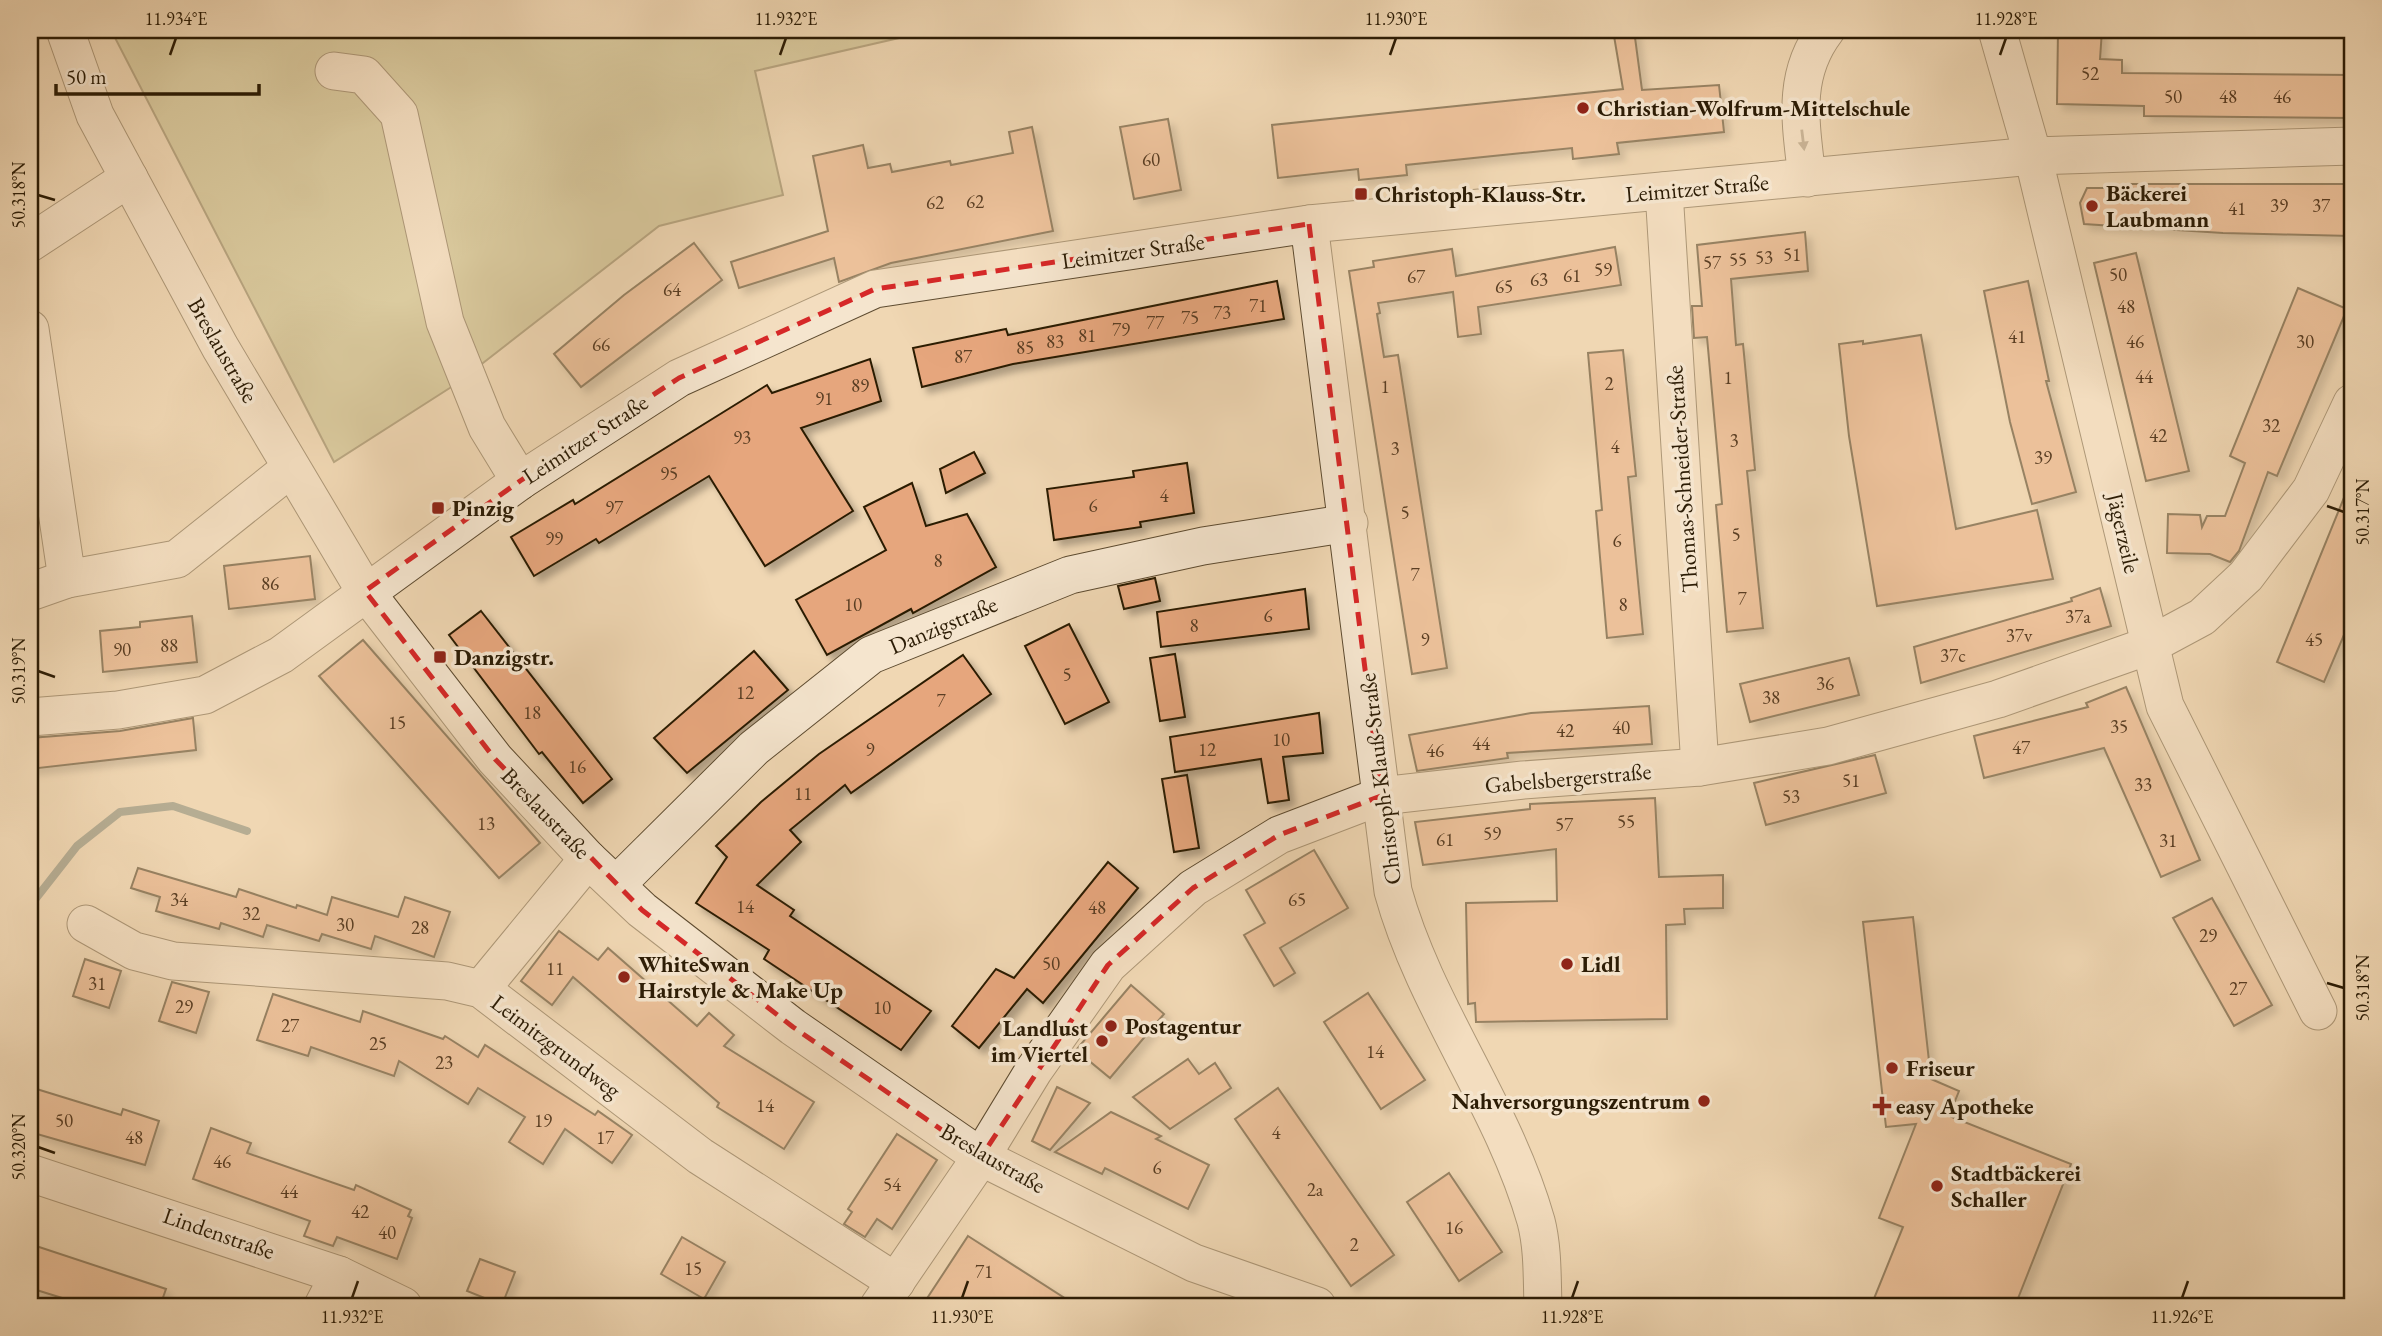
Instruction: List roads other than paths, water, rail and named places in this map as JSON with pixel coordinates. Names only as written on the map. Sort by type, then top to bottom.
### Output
[{"type":"street","name":"Breslaustraße","points":[[65,30],[95,115],[220,348],[365,591],[495,759],[589,859],[642,910],[793,1027],[981,1157],[1194,1263],[1317,1306]]},
{"type":"street","points":[[1807,178],[1801,119],[1803,72],[1811,50],[1826,30]]},
{"type":"street","name":"Jägerzeile","points":[[1997,30],[2033,156],[2129,550],[2148,646],[2165,706],[2318,1011]]},
{"type":"street","points":[[334,71],[364,75],[399,114],[445,322],[486,427],[520,481]]},
{"type":"street","name":"Leimitzer Straße","points":[[30,717],[118,709],[205,695],[281,655],[365,591],[520,481],[680,378],[875,289],[1309,224],[2033,156],[2352,146]]},
{"type":"street","points":[[30,243],[129,178]]},
{"type":"street","name":"Thomas-Schneider-Straße","points":[[1664,191],[1700,767]]},
{"type":"street","name":"Christoph-Klauß-Straße","points":[[1309,224],[1349,523],[1393,891],[1405,934],[1508,1144],[1536,1221],[1541,1245],[1543,1306]]},
{"type":"street","points":[[30,329],[67,579]]},
{"type":"street","name":"Gabelsbergerstraße","points":[[887,1299],[981,1157],[1034,1070],[1108,965],[1193,888],[1279,835],[1381,796],[1523,780],[1700,767],[1828,746],[1998,699],[2148,646],[2202,617],[2246,576],[2311,490],[2352,403]]},
{"type":"street","points":[[30,592],[67,579],[177,559],[291,468]]},
{"type":"street","name":"Danzigstraße","points":[[617,884],[754,748],[871,656],[1070,575],[1203,546],[1349,523]]},
{"type":"street","points":[[481,989],[589,859]]},
{"type":"street","name":"Leimitzgrundweg","points":[[86,924],[134,951],[173,961],[447,981],[481,989],[887,1299]]},
{"type":"street","name":"Lindenstraße","points":[[30,1173],[331,1290],[403,1306]]},
{"type":"waterway","points":[[30,906],[77,846],[120,812],[173,806],[247,831]]},
{"type":"place","name":"Christian-Wolfrum-Mittelschule","points":[[1583,108]]},
{"type":"place","name":"Christoph-Klauss-Str.","points":[[1361,194]]},
{"type":"place","name":"Bäckerei Laubmann","points":[[2092,206]]},
{"type":"place","name":"Pinzig","points":[[438,508]]},
{"type":"place","name":"Danzigstr.","points":[[440,657]]},
{"type":"place","name":"Lidl","points":[[1567,964]]},
{"type":"place","name":"WhiteSwan Hairstyle & Make Up","points":[[624,977]]},
{"type":"place","name":"Postagentur","points":[[1111,1026]]},
{"type":"place","name":"Landlust im Viertel","points":[[1102,1041]]},
{"type":"place","name":"Friseur","points":[[1892,1068]]},
{"type":"place","name":"Nahversorgungszentrum","points":[[1704,1101]]},
{"type":"place","name":"easy Apotheke","points":[[1882,1106]]},
{"type":"place","name":"Stadtbäckerei Schaller","points":[[1937,1186]]}]
